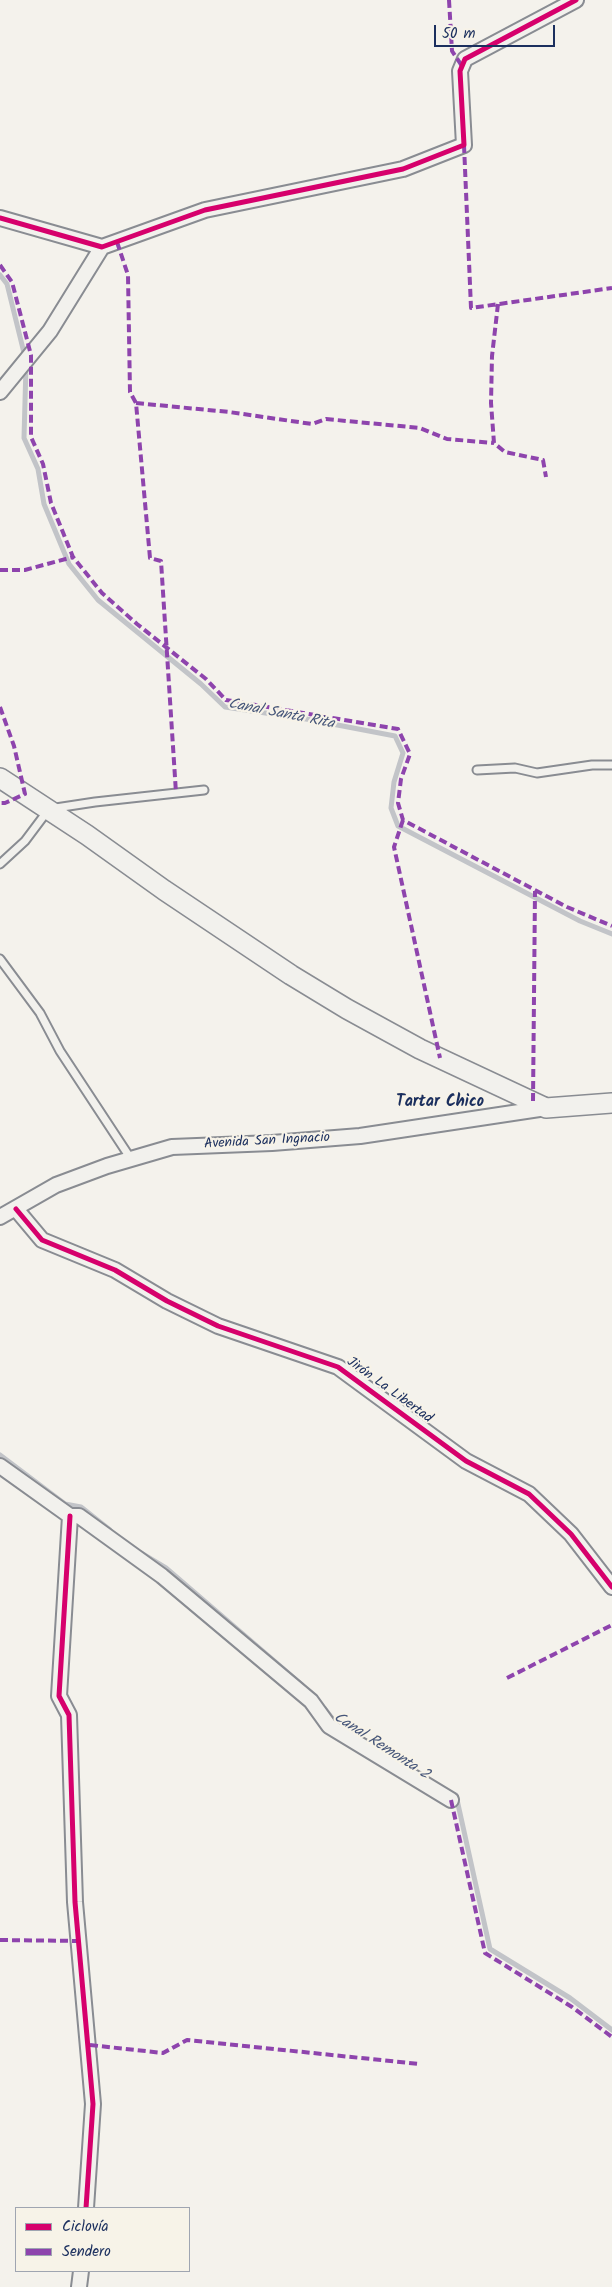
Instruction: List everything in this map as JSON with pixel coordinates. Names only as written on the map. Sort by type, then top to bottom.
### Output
[{"type":"street","points":[[0,218],[102,247],[205,210],[403,169],[464,145],[460,71],[465,59],[576,0]]},
{"type":"street","points":[[0,392],[50,331],[102,247]]},
{"type":"street","points":[[0,778],[49,809],[291,975],[420,1049],[546,1108],[612,1103]]},
{"type":"street","name":"Avenida San Ingnacio","points":[[0,1217],[56,1185],[172,1147],[272,1143],[360,1136],[546,1108]]},
{"type":"street","name":"Jirón La Libertad","points":[[16,1208],[42,1240],[115,1270],[167,1301],[218,1326],[338,1367],[466,1461],[529,1494],[571,1534],[612,1587]]},
{"type":"street","points":[[0,1466],[70,1516],[79,1516],[162,1576],[311,1701],[329,1726],[451,1800]]},
{"type":"street","points":[[70,1516],[59,1696],[69,1715],[75,1902],[93,2104],[86,2207]]},
{"type":"street","points":[[79,2287],[81,2272]]},
{"type":"lane","points":[[477,770],[515,768],[537,773],[612,765]]},
{"type":"lane","points":[[0,864],[25,841],[49,809],[204,790]]},
{"type":"lane","points":[[0,959],[40,1013],[60,1051],[131,1159]]},
{"type":"waterway","points":[[0,275],[7,284],[25,357]]},
{"type":"waterway","name":"Canal Santa Rita","points":[[26,365],[24,438],[38,469],[44,504],[69,564],[98,600],[201,684],[225,707],[306,719],[395,736],[403,753],[394,782],[391,808],[398,826],[580,921],[612,934]]},
{"type":"waterway","name":"Canal Remonta 2","points":[[0,1455],[65,1504],[81,1507],[110,1530]]},
{"type":"waterway","name":"Canal Remonta 2","points":[[141,1553],[166,1568],[302,1685]]},
{"type":"waterway","name":"Canal Remonta 2","points":[[325,1709],[335,1722],[346,1728]]},
{"type":"waterway","name":"Canal Remonta 2","points":[[456,1795],[490,1949],[570,1998],[612,2030]]},
{"type":"marked path","points":[[449,0],[452,51],[462,66]]},
{"type":"marked path","points":[[464,145],[471,308],[612,288]]},
{"type":"marked path","points":[[117,242],[128,275],[130,392],[136,403],[150,558],[161,561],[176,793]]},
{"type":"marked path","points":[[0,265],[12,282],[31,355],[31,437],[43,464],[51,503],[73,557],[102,593],[137,624],[206,679],[226,700],[398,729],[410,754],[401,779],[398,803],[403,820],[567,907],[612,926]]},
{"type":"marked path","points":[[498,304],[492,356],[491,403],[494,443],[505,452],[543,460],[546,477]]},
{"type":"marked path","points":[[136,403],[229,412],[312,424],[326,419],[420,428],[447,439],[494,443]]},
{"type":"marked path","points":[[0,570],[25,570],[73,557]]},
{"type":"marked path","points":[[0,707],[14,746],[25,794],[5,803],[0,803]]},
{"type":"marked path","points":[[403,820],[394,847],[440,1058]]},
{"type":"marked path","points":[[533,1101],[535,891]]},
{"type":"marked path","points":[[507,1678],[612,1625]]},
{"type":"marked path","points":[[451,1800],[485,1953],[572,2007],[612,2037]]},
{"type":"marked path","points":[[0,1940],[79,1941]]},
{"type":"marked path","points":[[90,2045],[163,2053],[187,2040],[419,2064]]},
{"type":"cycle path","points":[[0,218],[102,247],[205,210],[403,169],[464,145],[460,71],[465,59],[576,0]]},
{"type":"cycle path","points":[[16,1209],[42,1240],[115,1270],[167,1301],[218,1326],[338,1367],[466,1461],[529,1494],[571,1534],[612,1587]]},
{"type":"cycle path","points":[[70,1516],[59,1696],[69,1715],[75,1902],[93,2104],[86,2207]]},
{"type":"district","name":"Tartar Chico","points":[[440,1103]]}]
